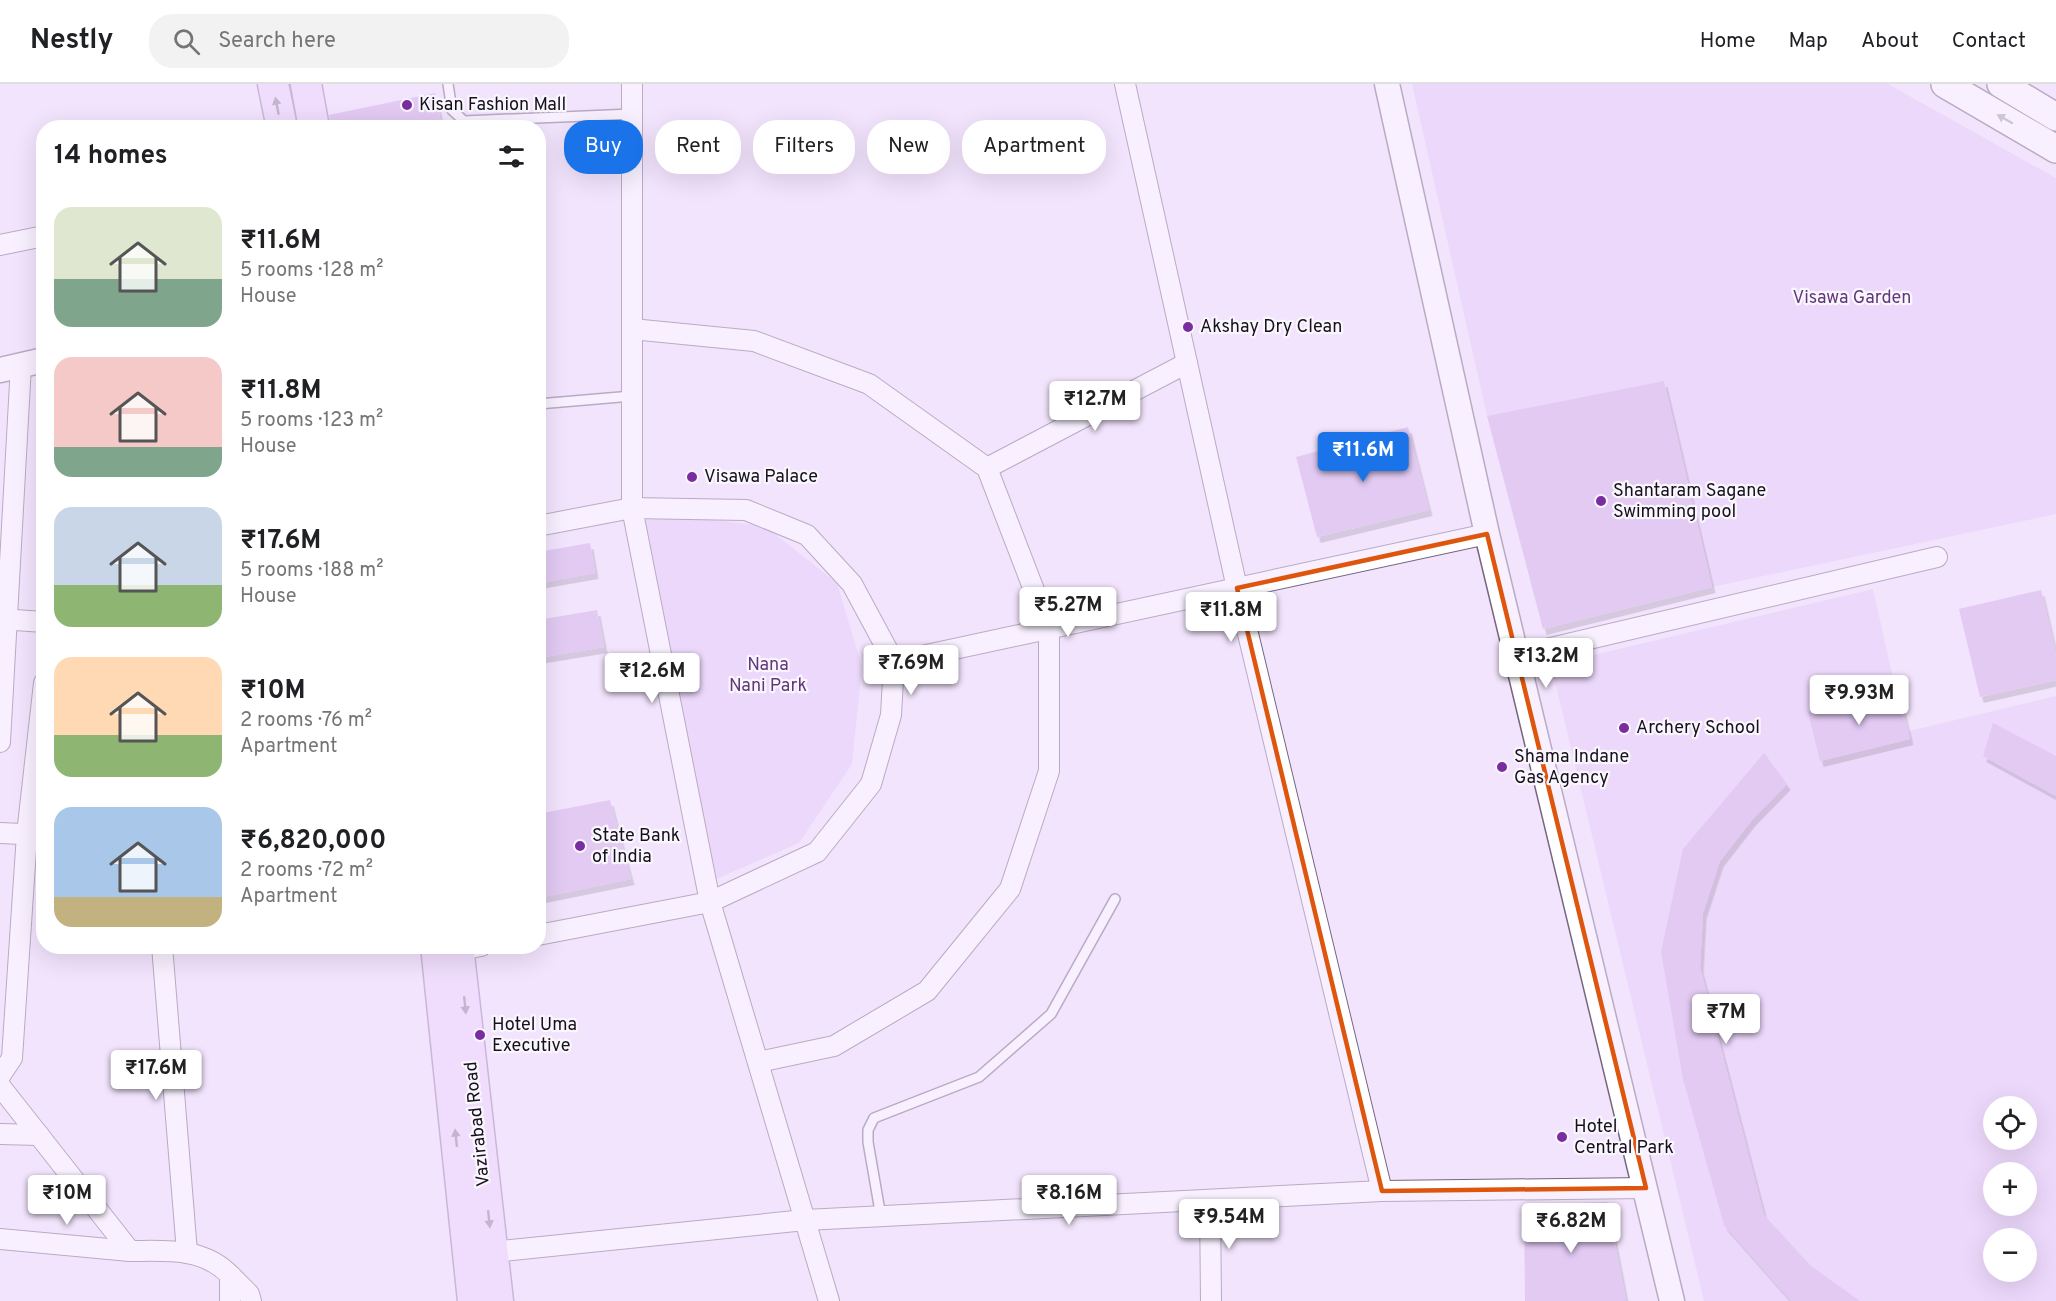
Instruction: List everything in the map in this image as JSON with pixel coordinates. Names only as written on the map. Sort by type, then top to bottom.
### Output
[{"type":"main road","points":[[273,84],[280,120]]},
{"type":"main road","points":[[306,84],[313,120]]},
{"type":"main road","points":[[1945,84],[2056,149]]},
{"type":"main road","points":[[2001,84],[2056,117]]},
{"type":"main road","name":"Vazirabad Road","points":[[454,954],[473,1301]]},
{"type":"main road","name":"Vazirabad Road","points":[[455,954],[498,1301]]},
{"type":"street","points":[[632,84],[632,508],[710,902],[829,1301]]},
{"type":"street","points":[[1125,84],[1237,588],[1382,1191]]},
{"type":"street","points":[[1387,84],[1487,534],[1672,1301]]},
{"type":"street","points":[[0,245],[36,238]]},
{"type":"street","points":[[632,329],[754,341],[869,384],[987,468],[1049,629],[1049,771],[1010,889],[927,991],[834,1046],[758,1062]]},
{"type":"street","points":[[987,468],[1186,363]]},
{"type":"street","points":[[0,742],[4,619],[22,365]]},
{"type":"street","points":[[546,524],[632,508],[746,510],[807,535],[852,584],[894,662],[891,715],[871,784],[817,852],[710,902],[546,933]]},
{"type":"street","points":[[894,662],[1487,534]]},
{"type":"street","points":[[1515,651],[1538,651],[1937,557]]},
{"type":"street","points":[[4,619],[36,621]]},
{"type":"street","points":[[0,1076],[12,1058],[36,818]]},
{"type":"street","points":[[0,832],[35,835]]},
{"type":"street","points":[[163,954],[187,1252]]},
{"type":"street","points":[[0,1086],[130,1251]]},
{"type":"street","points":[[0,1134],[39,1135]]},
{"type":"street","points":[[492,1252],[805,1220],[1382,1191],[1646,1188]]},
{"type":"street","points":[[1210,1200],[1211,1301]]},
{"type":"street","points":[[0,1239],[130,1251],[187,1252],[218,1263],[249,1294],[251,1301]]},
{"type":"street","points":[[230,1275],[230,1301]]},
{"type":"lane","points":[[448,84],[452,110],[457,120]]},
{"type":"lane","points":[[488,120],[632,114]]},
{"type":"lane","points":[[546,403],[632,396]]},
{"type":"lane","points":[[881,1217],[868,1142],[868,1130],[874,1118],[979,1077],[1051,1014],[1115,899]]},
{"type":"highlighted area","points":[[1487,534],[1646,1188],[1382,1191],[1237,588]]},
{"type":"green space","name":"Visawa Garden","points":[[1412,84],[1888,84],[2056,178],[2056,514],[1712,587],[1664,382],[1487,416]]},
{"type":"green space","name":"Nana Nani Park","points":[[698,518],[765,526],[837,583],[862,667],[852,764],[799,843],[714,880],[640,520]]},
{"type":"green space","points":[[1873,589],[1905,732],[2056,696],[2056,1301],[1704,1301],[1551,665]]},
{"type":"building","name":"Kisan Fashion Mall","points":[[435,93],[440,120],[330,120],[329,115]]},
{"type":"building","name":"Shantaram Sagane Swimming pool","points":[[1664,381],[1712,587],[1543,629],[1487,416]]},
{"type":"building","points":[[1408,427],[1429,510],[1317,537],[1296,457]]},
{"type":"building","points":[[590,543],[595,573],[546,582],[546,551]]},
{"type":"building","points":[[2041,590],[2056,655],[2056,680],[1980,697],[1959,609]]},
{"type":"building","points":[[597,610],[604,647],[546,657],[546,619]]},
{"type":"building","points":[[1898,690],[1910,739],[1820,761],[1808,712]]},
{"type":"building","points":[[1993,723],[2056,756],[2056,796],[1983,756]]},
{"type":"building","points":[[1764,753],[1787,784],[1752,820],[1720,861],[1703,913],[1700,967],[1764,1215],[1811,1266],[1860,1301],[1791,1301],[1724,1225],[1683,1079],[1661,952],[1683,849]]},
{"type":"building","name":"State Bank of India","points":[[610,800],[631,879],[546,896],[546,812]]},
{"type":"building","points":[[1607,1202],[1626,1301],[1525,1301],[1524,1205]]},
{"type":"place","name":"Kisan Fashion Mall","points":[[407,105]]},
{"type":"place","name":"Akshay Dry Clean","points":[[1188,327]]},
{"type":"place","name":"Visawa Palace","points":[[692,477]]},
{"type":"place","name":"Shantaram Sagane Swimming pool","points":[[1601,501]]},
{"type":"place","name":"Archery School","points":[[1624,728]]},
{"type":"place","name":"Shama Indane Gas Agency","points":[[1502,767]]},
{"type":"place","name":"State Bank of India","points":[[580,846]]},
{"type":"place","name":"Hotel Uma Executive","points":[[480,1035]]},
{"type":"place","name":"Hotel Central Park","points":[[1562,1137]]}]
